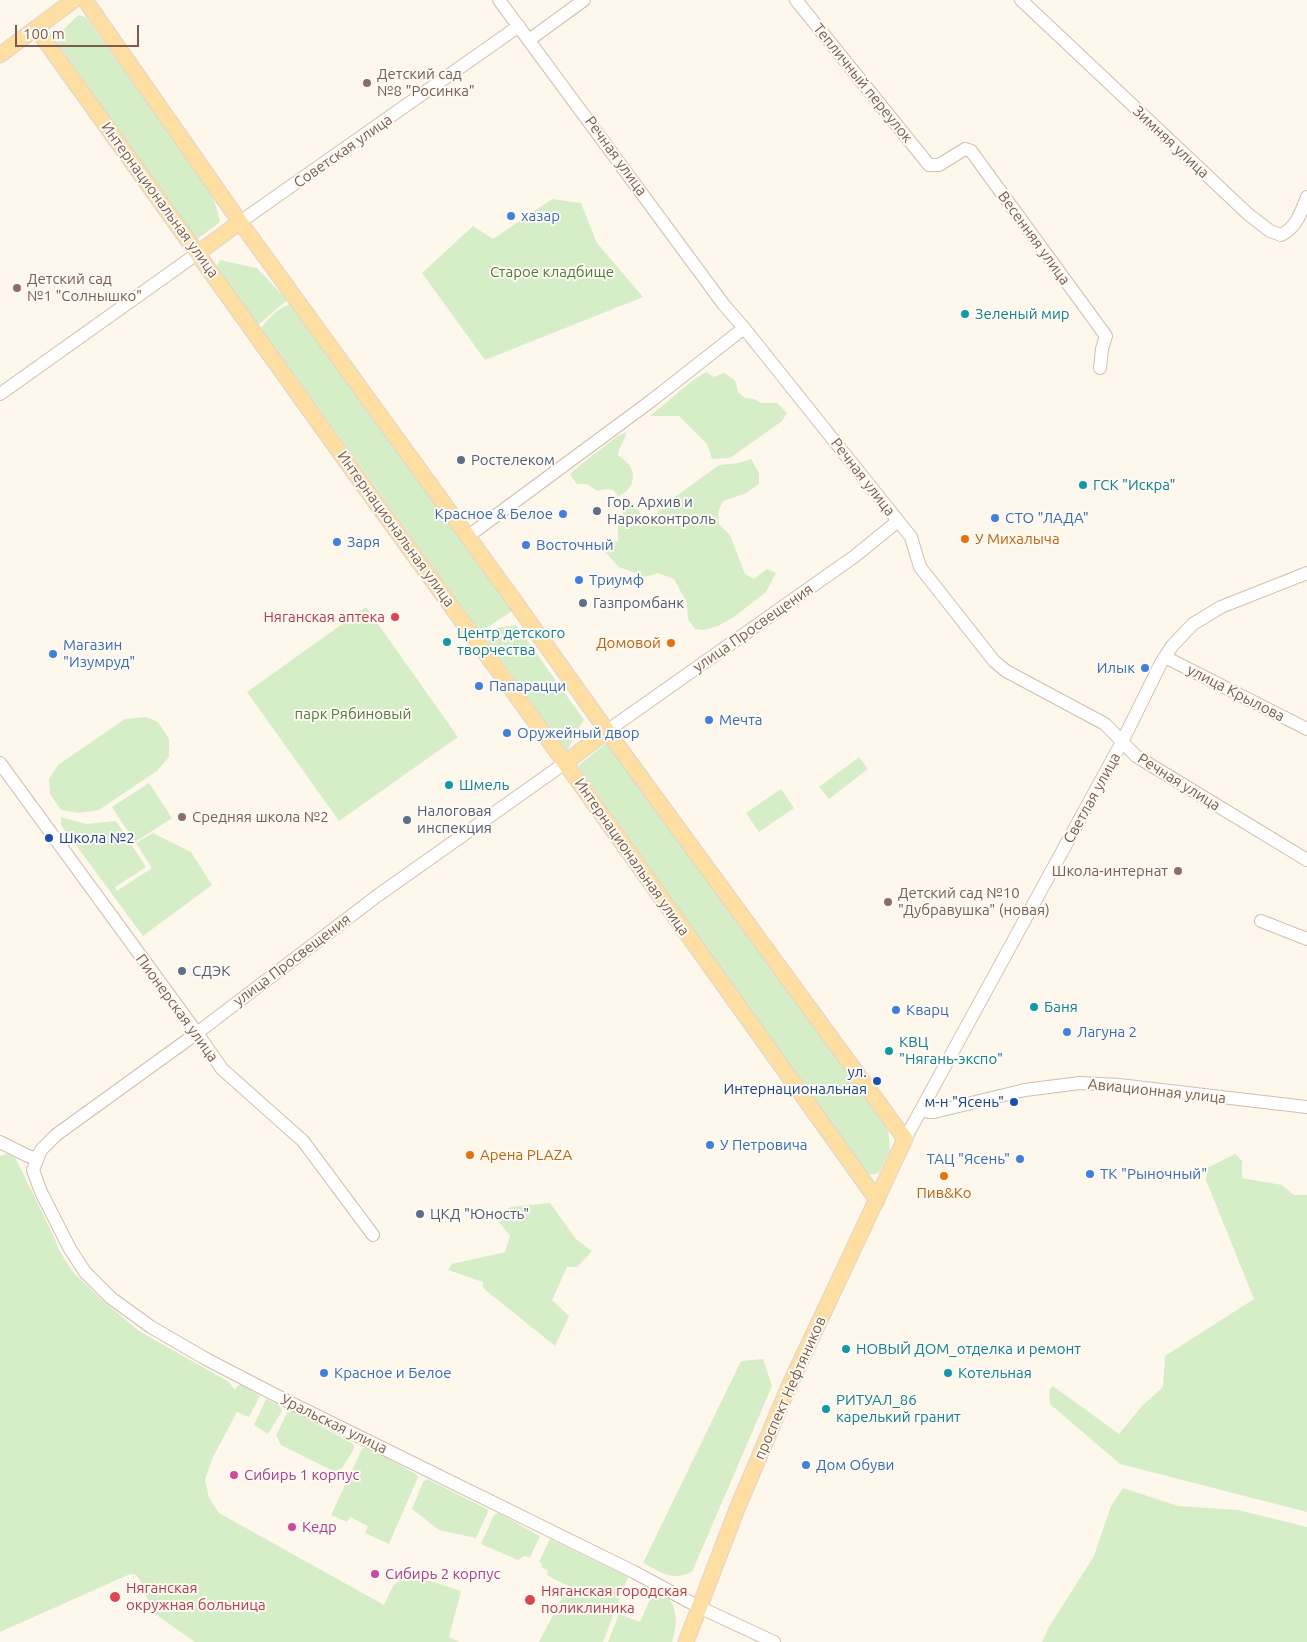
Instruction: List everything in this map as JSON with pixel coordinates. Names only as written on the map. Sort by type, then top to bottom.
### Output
[{"type":"main road","points":[[0,55],[74,0]]},
{"type":"main road","points":[[84,0],[240,222],[607,731],[905,1138]]},
{"type":"main road","name":"Интернациональная улица","points":[[36,28],[877,1200]]},
{"type":"main road","points":[[198,253],[240,222]]},
{"type":"main road","points":[[565,763],[607,731]]},
{"type":"main road","name":"проспект Нефтяников","points":[[686,1642],[737,1509],[790,1384],[905,1138]]},
{"type":"street","name":"Речная улица","points":[[499,0],[714,292],[911,538],[920,567],[994,662],[1006,671],[1104,724],[1144,761],[1307,860]]},
{"type":"street","points":[[529,40],[584,0]]},
{"type":"street","name":"Тепличный переулок","points":[[796,0],[929,165]]},
{"type":"street","name":"Зимняя улица","points":[[1021,0],[1248,214],[1270,231],[1281,235],[1290,231],[1296,224],[1307,197]]},
{"type":"street","name":"Советская улица","points":[[240,222],[519,26]]},
{"type":"street","name":"Весенняя улица","points":[[929,165],[939,164],[965,149],[971,151],[1106,336],[1102,349],[1100,368]]},
{"type":"street","points":[[0,394],[198,253]]},
{"type":"street","points":[[467,536],[652,401],[744,328]]},
{"type":"street","name":"улица Просвещения","points":[[607,731],[855,556],[898,521]]},
{"type":"street","name":"Светлая улица","points":[[905,1138],[1122,742],[1165,657],[1182,635],[1207,614],[1307,573]]},
{"type":"street","name":"улица Крылова","points":[[1165,657],[1307,729]]},
{"type":"street","name":"Пионерская улица","points":[[0,763],[222,1069],[303,1141],[373,1235]]},
{"type":"street","name":"улица Просвещения","points":[[35,1164],[41,1150],[56,1135],[197,1032],[377,896],[565,763]]},
{"type":"street","points":[[1262,921],[1307,939]]},
{"type":"street","name":"Авиационная улица","points":[[921,1110],[934,1112],[1025,1090],[1080,1083],[1120,1085],[1307,1107]]},
{"type":"street","points":[[0,1142],[28,1156],[35,1164]]},
{"type":"street","name":"Уральская улица","points":[[35,1164],[40,1192],[70,1249],[85,1272],[111,1298],[151,1327],[206,1359],[289,1402],[634,1572],[699,1607],[774,1642]]},
{"type":"green space","points":[[78,15],[86,17],[207,186],[216,206],[220,222],[196,240],[57,42],[62,31]]},
{"type":"green space","name":"Старое кладбище","points":[[552,199],[581,203],[597,243],[643,297],[485,360],[422,273],[473,226],[493,239]]},
{"type":"green space","points":[[220,260],[257,268],[286,301],[258,325],[216,267]]},
{"type":"green space","points":[[290,304],[515,609],[480,632],[261,328],[278,311]]},
{"type":"green space","points":[[706,372],[714,377],[724,373],[735,380],[738,392],[745,398],[754,399],[761,403],[777,403],[787,413],[782,421],[730,458],[712,459],[707,444],[679,416],[650,416],[692,381]]},
{"type":"green space","points":[[626,432],[618,455],[628,463],[632,471],[633,480],[629,488],[618,496],[613,490],[605,489],[598,491],[587,484],[577,484],[570,475],[573,471],[616,437]]},
{"type":"green space","points":[[751,459],[759,473],[759,484],[746,493],[723,501],[718,512],[719,524],[730,535],[745,574],[754,579],[767,569],[776,573],[766,592],[734,617],[718,626],[704,630],[695,629],[688,619],[687,603],[674,579],[658,573],[645,577],[619,567],[600,544],[618,541],[618,525],[622,519],[625,502],[634,504],[644,519],[651,520],[668,502],[719,465],[739,463]]},
{"type":"green space","name":"парк Рябиновый","points":[[366,607],[458,737],[339,821],[247,692]]},
{"type":"green space","points":[[516,625],[584,720],[567,752],[483,635],[496,628]]},
{"type":"green space","points":[[146,717],[158,722],[169,739],[169,757],[157,771],[99,810],[78,813],[61,810],[50,794],[49,779],[58,765],[125,719]]},
{"type":"green space","points":[[609,741],[888,1126],[890,1151],[879,1173],[871,1175],[862,1168],[578,766]]},
{"type":"green space","points":[[859,757],[868,769],[829,799],[819,787]]},
{"type":"green space","points":[[149,783],[172,818],[135,842],[112,807]]},
{"type":"green space","points":[[781,789],[794,808],[759,832],[746,813]]},
{"type":"green space","points":[[61,817],[86,824],[116,821],[146,867],[115,887],[117,891],[152,868],[136,843],[153,833],[191,852],[212,885],[143,936],[61,825]]},
{"type":"green space","points":[[7,1154],[15,1157],[59,1250],[73,1272],[101,1299],[139,1331],[229,1382],[235,1390],[241,1384],[260,1396],[249,1417],[237,1412],[213,1457],[205,1480],[209,1498],[219,1513],[384,1605],[393,1586],[406,1573],[461,1591],[449,1637],[460,1642],[195,1642],[158,1616],[151,1608],[140,1580],[136,1575],[130,1574],[0,1632],[0,1156]]},
{"type":"green space","points":[[1235,1154],[1242,1161],[1242,1178],[1282,1185],[1294,1195],[1307,1195],[1307,1512],[1120,1464],[1050,1404],[1049,1390],[1053,1386],[1119,1434],[1142,1406],[1163,1387],[1165,1356],[1254,1299],[1206,1180],[1207,1168]]},
{"type":"green space","points":[[550,1203],[576,1239],[592,1251],[577,1267],[567,1267],[552,1300],[569,1316],[555,1346],[483,1288],[483,1282],[448,1270],[452,1264],[505,1252],[510,1236],[496,1218],[511,1207]]},
{"type":"green space","points":[[763,1359],[772,1386],[692,1572],[678,1576],[661,1573],[643,1563],[741,1361]]},
{"type":"green space","points":[[266,1399],[280,1406],[282,1411],[268,1434],[254,1425]]},
{"type":"green space","points":[[292,1411],[352,1443],[354,1449],[342,1468],[335,1472],[281,1445],[276,1435],[287,1413]]},
{"type":"green space","points":[[367,1447],[416,1474],[418,1477],[389,1544],[365,1533],[368,1526],[350,1517],[347,1522],[331,1515],[361,1451]]},
{"type":"green space","points":[[427,1479],[487,1509],[488,1512],[476,1538],[439,1530],[412,1509],[423,1482]]},
{"type":"green space","points":[[1123,1488],[1178,1506],[1238,1510],[1307,1527],[1307,1642],[1042,1642],[1049,1627],[1094,1556],[1111,1506]]},
{"type":"green space","points":[[498,1513],[540,1536],[530,1557],[524,1556],[518,1560],[481,1544],[494,1515]]},
{"type":"green space","points":[[550,1539],[628,1577],[603,1642],[539,1642],[568,1586],[547,1575],[548,1570],[542,1568],[542,1564],[539,1562]]},
{"type":"green space","points":[[655,1588],[668,1598],[675,1611],[676,1626],[672,1642],[608,1642],[619,1614],[640,1622]]},
{"type":"place","name":"Детский сад №8 \"Росинка\"","points":[[367,83]]},
{"type":"place","name":"хазар","points":[[511,216]]},
{"type":"place","name":"Детский сад №1 \"Солнышко\"","points":[[17,288]]},
{"type":"place","name":"Зеленый мир","points":[[965,314]]},
{"type":"place","name":"Ростелеком","points":[[461,460]]},
{"type":"place","name":"ГСК \"Искра\"","points":[[1083,485]]},
{"type":"place","name":"Гор. Архив и Наркоконтроль","points":[[597,511]]},
{"type":"place","name":"Красное & Белое","points":[[563,514]]},
{"type":"place","name":"СТО \"ЛАДА\"","points":[[995,518]]},
{"type":"place","name":"У Михалыча","points":[[965,539]]},
{"type":"place","name":"Заря","points":[[337,542]]},
{"type":"place","name":"Восточный","points":[[526,545]]},
{"type":"place","name":"Триумф","points":[[579,580]]},
{"type":"place","name":"Газпромбанк","points":[[583,603]]},
{"type":"place","name":"Няганская аптека","points":[[395,617]]},
{"type":"place","name":"Центр детского творчества","points":[[447,642]]},
{"type":"place","name":"Домовой","points":[[671,643]]},
{"type":"place","name":"Магазин \"Изумруд\"","points":[[53,654]]},
{"type":"place","name":"Илык","points":[[1145,668]]},
{"type":"place","name":"Папарацци","points":[[479,686]]},
{"type":"place","name":"Мечта","points":[[709,720]]},
{"type":"place","name":"Оружейный двор","points":[[507,733]]},
{"type":"place","name":"Шмель","points":[[449,785]]},
{"type":"place","name":"Средняя школа №2","points":[[182,817]]},
{"type":"place","name":"Налоговая инспекция","points":[[407,820]]},
{"type":"place","name":"Школа №2","points":[[49,838]]},
{"type":"place","name":"Школа-интернат","points":[[1178,871]]},
{"type":"place","name":"Детский сад №10 \"Дубравушка\" (новая)","points":[[888,902]]},
{"type":"place","name":"СДЭК","points":[[182,971]]},
{"type":"place","name":"Баня","points":[[1034,1007]]},
{"type":"place","name":"Кварц","points":[[896,1010]]},
{"type":"place","name":"Лагуна 2","points":[[1067,1032]]},
{"type":"place","name":"КВЦ \"Нягань-экспо\"","points":[[889,1051]]},
{"type":"place","name":"ул. Интернациональная","points":[[877,1081]]},
{"type":"place","name":"м-н \"Ясень\"","points":[[1014,1102]]},
{"type":"place","name":"У Петровича","points":[[710,1145]]},
{"type":"place","name":"Арена PLAZA","points":[[470,1155]]},
{"type":"place","name":"ТАЦ \"Ясень\"","points":[[1020,1159]]},
{"type":"place","name":"ТК \"Рыночный\"","points":[[1090,1174]]},
{"type":"place","name":"Пив&Ко","points":[[944,1176]]},
{"type":"place","name":"ЦКД \"Юность\"","points":[[420,1214]]},
{"type":"place","name":"НОВЫЙ ДОМ_отделка и ремонт","points":[[846,1349]]},
{"type":"place","name":"Красное и Белое","points":[[324,1373]]},
{"type":"place","name":"Котельная","points":[[948,1373]]},
{"type":"place","name":"РИТУАЛ_86 карелький гранит","points":[[826,1409]]},
{"type":"place","name":"Дом Обуви","points":[[806,1465]]},
{"type":"place","name":"Сибирь 1 корпус","points":[[234,1475]]},
{"type":"place","name":"Кедр","points":[[292,1527]]},
{"type":"place","name":"Сибирь 2 корпус","points":[[375,1574]]},
{"type":"place","name":"Няганская окружная больница","points":[[115,1597]]},
{"type":"place","name":"Няганская городская поликлиника","points":[[530,1600]]}]
